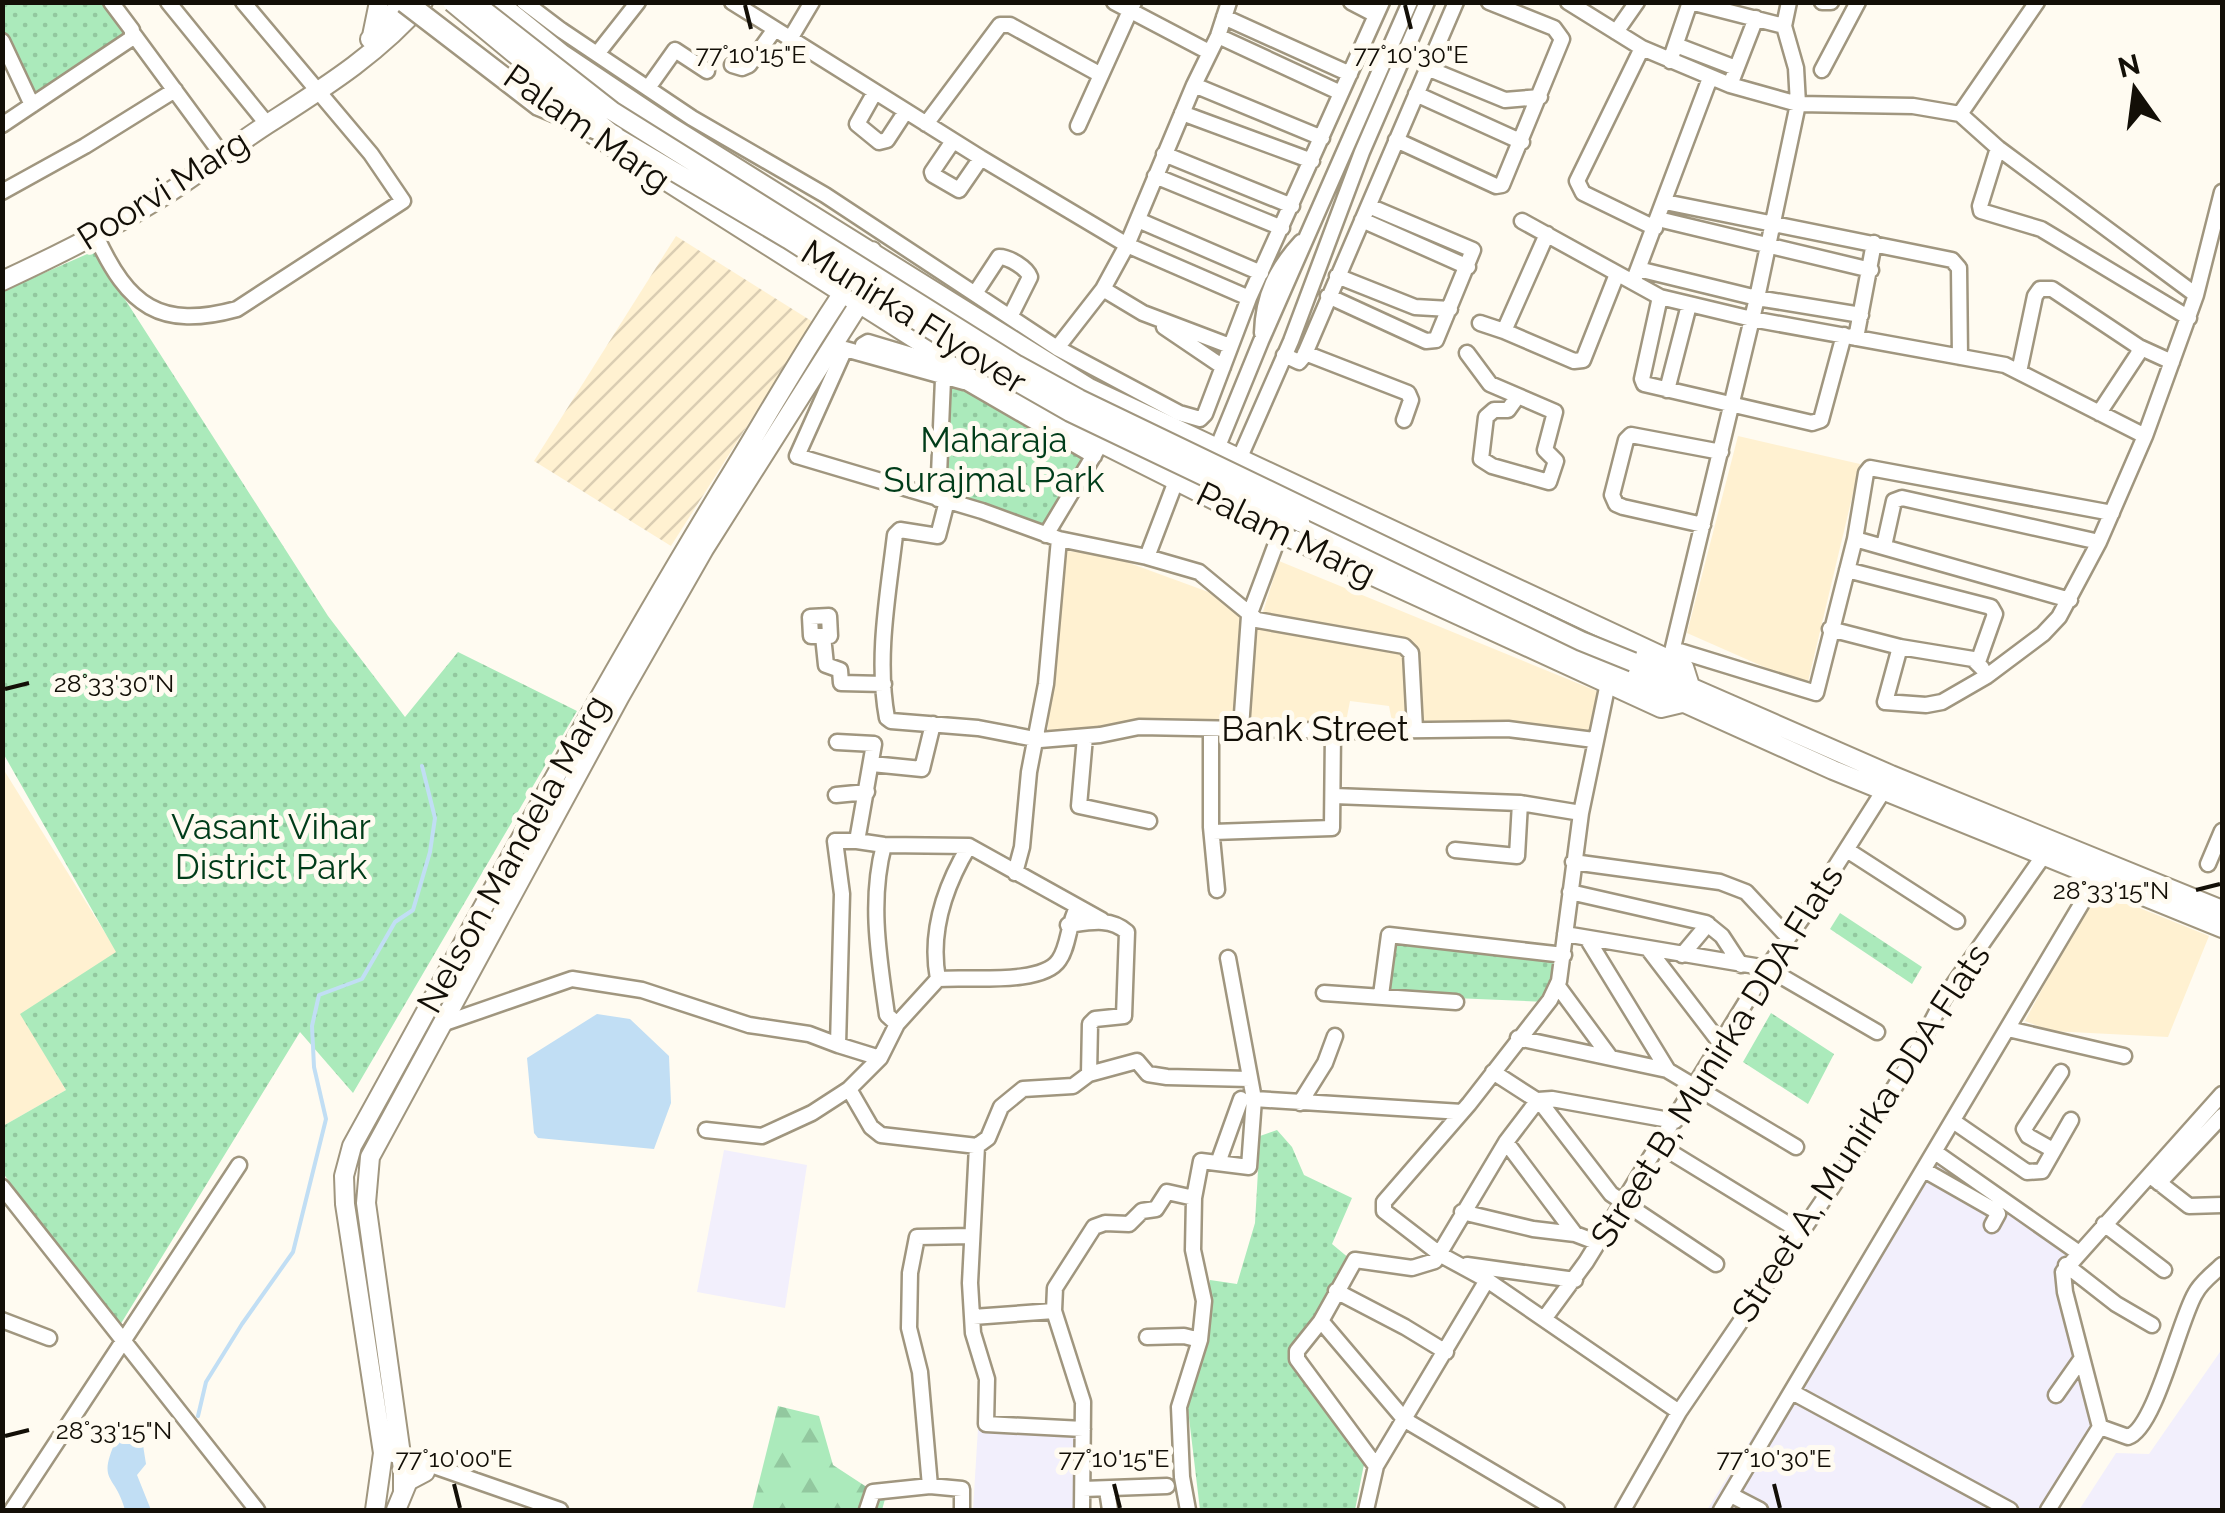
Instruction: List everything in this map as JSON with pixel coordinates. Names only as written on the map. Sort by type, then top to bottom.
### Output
[{"type":"highway","points":[[414,3],[538,105],[614,136]]},
{"type":"main road","points":[[372,36],[379,2]]},
{"type":"main road","name":"Munirka Flyover","points":[[452,2],[614,136],[1070,412],[1622,674],[1686,694]]},
{"type":"main road","name":"Munirka Flyover","points":[[473,2],[612,111],[1017,365],[1079,399],[1581,641],[1622,674]]},
{"type":"main road","name":"Palam Marg","points":[[498,2],[562,54],[672,127],[1089,388],[1303,490],[1672,655],[1684,667],[1686,694]]},
{"type":"main road","name":"Poorvi Marg","points":[[318,91],[324,79],[414,3]]},
{"type":"main road","name":"Poorvi Marg","points":[[2,281],[96,236],[168,194],[329,86],[392,35],[414,3]]},
{"type":"main road","name":"Palam Marg","points":[[414,3],[530,93],[691,199],[1097,450],[1176,481],[1280,532],[1622,674],[1661,708],[1686,694]]},
{"type":"main road","name":"Nelson Mandela Marg","points":[[375,1510],[382,1460],[344,1204],[344,1176],[352,1146],[600,695],[843,291],[880,256]]},
{"type":"main road","name":"Nelson Mandela Marg","points":[[396,1510],[402,1492],[403,1463],[366,1203],[368,1164],[644,652],[792,408],[839,346],[880,256]]},
{"type":"main road","points":[[1280,532],[1275,524],[1277,504],[1283,496],[1303,490]]},
{"type":"main road","name":"Palam Marg","points":[[1686,694],[1884,790],[2222,928]]},
{"type":"main road","name":"Palam Marg","points":[[1686,694],[2222,910]]},
{"type":"main road","points":[[402,1492],[413,1477],[425,1472]]},
{"type":"street","points":[[110,2],[222,156]]},
{"type":"street","points":[[168,2],[267,124]]},
{"type":"street","points":[[96,236],[109,264],[143,306],[177,317],[214,315],[237,308],[403,202],[380,164],[243,2]]},
{"type":"street","points":[[524,2],[692,118],[825,195],[1057,348],[1195,419],[1204,416],[1249,298],[1379,9],[1351,2]]},
{"type":"street","points":[[790,39],[812,2]]},
{"type":"street","points":[[1114,2],[1132,8],[1209,52]]},
{"type":"street","points":[[1196,490],[1218,450],[1261,341],[1263,305],[1281,263],[1308,234],[1410,2]]},
{"type":"street","points":[[1218,501],[1284,355],[1362,152],[1427,2]]},
{"type":"street","points":[[1284,355],[1299,362],[1305,353],[1456,2]]},
{"type":"street","points":[[1396,140],[1496,186],[1502,185],[1540,97],[1560,34],[1554,28],[1489,2]]},
{"type":"street","points":[[1568,2],[1642,48],[1730,85],[1798,104],[1913,106],[1960,114],[1998,148],[2196,295]]},
{"type":"street","points":[[1616,32],[1637,2]]},
{"type":"street","points":[[1670,61],[1690,2],[1784,26]]},
{"type":"street","points":[[1789,2],[1784,26],[1796,68],[1798,104],[1733,403],[1672,655],[1816,693],[1855,538],[1866,473],[1874,468],[2112,513]]},
{"type":"street","points":[[1822,2],[1831,2]]},
{"type":"street","points":[[1822,70],[1858,2]]},
{"type":"street","points":[[1960,114],[2037,2]]},
{"type":"street","points":[[597,54],[635,4]]},
{"type":"street","points":[[737,4],[906,112],[1127,245],[1249,298]]},
{"type":"street","points":[[1078,126],[1132,8]]},
{"type":"street","points":[[1057,348],[1104,289],[1127,245],[1226,10],[1350,74]]},
{"type":"street","points":[[1730,85],[1756,18]]},
{"type":"street","points":[[926,124],[1000,25],[1010,25],[1101,75]]},
{"type":"street","points":[[732,65],[749,65],[775,29]]},
{"type":"street","points":[[2,125],[134,35]]},
{"type":"street","points":[[1218,36],[1341,93]]},
{"type":"street","points":[[2,41],[32,105]]},
{"type":"street","points":[[1676,45],[1736,68]]},
{"type":"street","points":[[1642,48],[1578,186],[1583,192],[1656,223],[1871,270]]},
{"type":"street","points":[[648,88],[675,50],[707,71]]},
{"type":"street","points":[[1427,68],[1504,100],[1540,97]]},
{"type":"street","points":[[1636,276],[1710,78]]},
{"type":"street","points":[[1194,85],[1322,138]]},
{"type":"street","points":[[2,192],[175,90]]},
{"type":"street","points":[[876,92],[857,126],[879,142],[887,140],[906,112]]},
{"type":"street","points":[[1416,94],[1522,142]]},
{"type":"street","points":[[1182,114],[1312,162]]},
{"type":"street","points":[[954,141],[933,175],[959,190],[981,158]]},
{"type":"street","points":[[1998,148],[1981,210],[2040,230],[2188,318]]},
{"type":"street","points":[[1164,154],[1292,206]]},
{"type":"street","points":[[1155,176],[1282,228]]},
{"type":"street","points":[[1900,648],[1885,702],[1938,704],[1987,676],[2043,634],[2070,600],[2145,436],[2196,295],[2222,192]]},
{"type":"street","points":[[1665,202],[1874,242],[1956,262],[1960,358]]},
{"type":"street","points":[[1328,296],[1430,342],[1436,340],[1450,310],[1472,249],[1368,206]]},
{"type":"street","points":[[1138,220],[1261,273]]},
{"type":"street","points":[[1362,220],[1468,267]]},
{"type":"street","points":[[1522,222],[1618,274],[1861,315]]},
{"type":"street","points":[[1504,332],[1547,234]]},
{"type":"street","points":[[1660,297],[1642,379],[1645,385],[1819,422],[1861,315],[1874,242]]},
{"type":"street","points":[[976,292],[1000,256],[1028,272],[1030,277],[1010,316]]},
{"type":"street","points":[[1480,322],[1574,361],[1583,360],[1618,274]]},
{"type":"street","points":[[1336,276],[1415,307],[1450,310]]},
{"type":"street","points":[[1636,276],[1660,297],[1689,305],[1997,363],[2145,436]]},
{"type":"street","points":[[2020,372],[2035,296],[2043,288],[2056,291],[2139,347],[2172,362]]},
{"type":"street","points":[[1104,289],[1223,367]]},
{"type":"street","points":[[1667,390],[1689,305]]},
{"type":"street","points":[[1143,313],[1230,346]]},
{"type":"street","points":[[864,354],[863,345],[868,342],[906,351],[1097,450],[1052,537],[1046,684],[1015,873]]},
{"type":"street","points":[[964,382],[839,346],[798,458],[1052,537],[1204,574],[1249,616],[1408,649],[1416,729]]},
{"type":"street","points":[[2099,412],[2139,347]]},
{"type":"street","points":[[1305,353],[1408,393],[1411,400],[1404,420]]},
{"type":"street","points":[[1467,353],[1490,384],[1550,409],[1556,414],[1545,452],[1556,463],[1549,482],[1492,466],[1481,458],[1486,417],[1494,410],[1508,410],[1518,396]]},
{"type":"street","points":[[823,636],[826,665],[839,669],[841,683],[884,684],[885,615],[896,532],[938,536],[943,500],[943,378]]},
{"type":"street","points":[[792,408],[818,404]]},
{"type":"street","points":[[1703,525],[1623,507],[1616,504],[1612,495],[1631,434],[1721,452]]},
{"type":"street","points":[[1146,557],[1176,481]]},
{"type":"street","points":[[1884,546],[1893,504],[1899,498],[2099,542]]},
{"type":"street","points":[[1241,728],[1249,616],[1280,532]]},
{"type":"street","points":[[1855,538],[2070,600]]},
{"type":"street","points":[[1847,570],[1991,607],[1995,614],[1978,662]]},
{"type":"street","points":[[1830,630],[1978,662],[1987,676]]},
{"type":"street","points":[[1622,674],[1594,740],[1580,813],[1558,985],[1462,1112],[1384,1202],[1384,1211],[1441,1255],[1487,1280],[1679,1412]]},
{"type":"street","name":"Bank Street","points":[[884,684],[889,720],[978,728],[1036,740],[1085,737],[1135,727],[1508,729],[1594,740]]},
{"type":"street","points":[[872,764],[922,769],[933,724]]},
{"type":"street","points":[[1211,729],[1218,890]]},
{"type":"street","points":[[1213,832],[1331,829],[1332,730]]},
{"type":"street","points":[[1085,737],[1079,806],[1149,822]]},
{"type":"street","points":[[837,742],[874,744],[858,840]]},
{"type":"street","name":"Street B, Munirka DDA Flats","points":[[1544,1319],[1574,1280],[1767,968],[1884,790]]},
{"type":"street","points":[[836,794],[867,792]]},
{"type":"street","points":[[1334,796],[1520,804],[1580,813]]},
{"type":"street","points":[[1454,850],[1517,856],[1520,804]]},
{"type":"street","points":[[2208,864],[2222,831]]},
{"type":"street","points":[[838,1045],[842,894],[835,840],[969,846],[1076,908],[1126,931],[1124,1016],[1090,1024],[1089,1074]]},
{"type":"street","points":[[884,844],[877,871],[876,918],[888,1015],[897,1024]]},
{"type":"street","points":[[706,1130],[762,1136],[849,1089],[880,1058],[897,1024],[938,979],[937,938],[944,893],[969,846]]},
{"type":"street","points":[[1847,850],[1957,921]]},
{"type":"street","name":"Street A, Munirka DDA Flats","points":[[1623,1510],[1679,1412],[1896,1084],[1944,998],[2044,855]]},
{"type":"street","points":[[1574,862],[1720,882],[1746,892],[1788,937]]},
{"type":"street","points":[[1721,1510],[2098,876]]},
{"type":"street","points":[[1570,892],[1708,924],[1722,936],[1740,965]]},
{"type":"street","points":[[938,979],[1001,978],[1052,967],[1060,958],[1076,908]]},
{"type":"street","points":[[1068,925],[1102,920]]},
{"type":"street","points":[[1682,956],[1708,924]]},
{"type":"street","points":[[1565,934],[1767,968],[1877,1032]]},
{"type":"street","points":[[1382,994],[1389,935],[1564,955]]},
{"type":"street","points":[[1588,940],[1667,1070]]},
{"type":"street","points":[[1649,950],[1722,1044]]},
{"type":"street","points":[[1188,1510],[1182,1477],[1179,1407],[1200,1340],[1204,1301],[1192,1250],[1199,1162],[1249,1167],[1250,1079],[1228,958]]},
{"type":"street","points":[[442,1024],[572,978],[642,990],[749,1025],[810,1034],[880,1058]]},
{"type":"street","points":[[1558,985],[1610,1057]]},
{"type":"street","points":[[1324,993],[1456,1002]]},
{"type":"street","points":[[2008,1029],[2124,1056]]},
{"type":"street","points":[[1300,1103],[1325,1063],[1334,1036]]},
{"type":"street","points":[[1518,1038],[1667,1070],[1796,1147]]},
{"type":"street","points":[[849,1089],[870,1127],[881,1135],[977,1146],[988,1138],[998,1112],[1018,1092],[1036,1086],[1075,1086],[1089,1074],[1137,1061],[1148,1074],[1167,1078],[1250,1079]]},
{"type":"street","points":[[1494,1072],[1538,1100],[1597,1178],[1622,1201],[1716,1264]]},
{"type":"street","points":[[2053,1150],[2028,1136],[2024,1128],[2061,1072]]},
{"type":"street","points":[[2154,1179],[2222,1094]]},
{"type":"street","points":[[1248,1099],[1462,1112]]},
{"type":"street","points":[[1218,1163],[1248,1099]]},
{"type":"street","points":[[1376,1466],[1296,1356],[1355,1260],[1420,1268],[1441,1255],[1462,1212],[1538,1100],[1552,1099],[1675,1122]]},
{"type":"street","points":[[2048,1510],[2100,1427],[2063,1280],[2066,1265],[2104,1224],[2222,1116]]},
{"type":"street","points":[[1953,1122],[2031,1173],[2042,1170],[2071,1120]]},
{"type":"street","points":[[1506,1142],[1575,1234]]},
{"type":"street","points":[[1659,1145],[1801,1232]]},
{"type":"street","points":[[977,1146],[972,1236],[973,1334],[987,1379],[986,1424],[1083,1429]]},
{"type":"street","points":[[1935,1152],[2079,1253]]},
{"type":"street","points":[[12,1510],[239,1164]]},
{"type":"street","points":[[1924,1170],[1996,1211],[1992,1224]]},
{"type":"street","points":[[2154,1179],[2189,1206],[2222,1205]]},
{"type":"street","points":[[2,1187],[248,1510]]},
{"type":"street","points":[[1082,1510],[1080,1389],[1054,1311],[1056,1288],[1094,1227],[1128,1224],[1142,1212],[1156,1209],[1167,1192],[1194,1198]]},
{"type":"street","points":[[2,1197],[258,1510]]},
{"type":"street","points":[[1533,1229],[1549,1203]]},
{"type":"street","points":[[1462,1212],[1533,1229],[1575,1234],[1596,1242]]},
{"type":"street","points":[[2104,1224],[2164,1270]]},
{"type":"street","points":[[930,1486],[920,1372],[909,1328],[910,1273],[917,1237],[972,1236]]},
{"type":"street","points":[[1458,1264],[1574,1280]]},
{"type":"street","points":[[2066,1265],[2116,1304],[2152,1325]]},
{"type":"street","points":[[2100,1427],[2128,1437],[2139,1430],[2168,1367],[2192,1297],[2222,1265]]},
{"type":"street","points":[[1366,1510],[1376,1466],[1487,1280]]},
{"type":"street","points":[[1336,1291],[1446,1352]]},
{"type":"street","points":[[973,1317],[1054,1311]]},
{"type":"street","points":[[2,1320],[48,1338]]},
{"type":"street","points":[[1321,1320],[1405,1420],[1557,1510]]},
{"type":"street","points":[[1147,1337],[1184,1336],[1200,1340]]},
{"type":"street","points":[[2056,1395],[2082,1358]]},
{"type":"street","points":[[1792,1392],[2010,1510]]},
{"type":"street","points":[[382,1460],[560,1510]]},
{"type":"street","points":[[403,1463],[537,1510]]},
{"type":"street","points":[[866,1510],[873,1492],[930,1486],[962,1489],[962,1510]]},
{"type":"street","points":[[1083,1489],[1167,1486]]},
{"type":"street","points":[[1107,1490],[1110,1510]]},
{"type":"street","points":[[1730,1494],[1760,1510]]},
{"type":"shaded area","points":[[676,236],[813,322],[671,546],[534,461]]},
{"type":"shaded area","points":[[1738,436],[1860,464],[1807,686],[1687,633]]},
{"type":"shaded area","points":[[1064,551],[1102,553],[1263,612],[1279,561],[1599,692],[1587,742],[1528,730],[1394,732],[1389,706],[1350,701],[1344,732],[1155,729],[1047,737]]},
{"type":"shaded area","points":[[2,767],[117,952],[21,1014],[66,1090],[3,1126]]},
{"type":"shaded area","points":[[2095,890],[2209,936],[2168,1037],[2051,1031],[2025,1021]]},
{"type":"shaded area","points":[[724,1150],[807,1165],[785,1308],[697,1292]]},
{"type":"shaded area","points":[[1927,1156],[2080,1259],[2066,1274],[2102,1420],[2045,1510],[1707,1510]]},
{"type":"shaded area","points":[[2222,1349],[2222,1510],[2079,1510],[2116,1453],[2149,1454]]},
{"type":"shaded area","points":[[978,1428],[1079,1429],[1077,1510],[973,1510]]},
{"type":"green space","points":[[2,3],[106,3],[131,33],[34,99],[3,32]]},
{"type":"green space","name":"Vasant Vihar District Park","points":[[94,251],[328,616],[405,717],[458,652],[577,711],[353,1093],[300,1032],[117,1330],[3,1173],[3,1126],[66,1090],[20,1014],[116,952],[3,753],[3,291]]},
{"type":"green space","name":"Maharaja Surajmal Park","points":[[948,387],[966,390],[1085,460],[1042,527],[946,491]]},
{"type":"green space","points":[[1840,913],[1922,967],[1912,984],[1830,929]]},
{"type":"green space","points":[[1389,935],[1555,955],[1547,1002],[1381,995]]},
{"type":"green space","points":[[1771,1013],[1834,1054],[1808,1104],[1743,1062]]},
{"type":"green space","points":[[1277,1130],[1292,1147],[1304,1175],[1352,1198],[1332,1244],[1350,1259],[1290,1357],[1365,1459],[1355,1510],[1200,1510],[1187,1401],[1207,1342],[1210,1280],[1237,1284],[1255,1223],[1260,1136]]},
{"type":"green space","points":[[778,1406],[819,1416],[833,1465],[885,1499],[882,1510],[752,1510]]},
{"type":"water","points":[[597,1014],[630,1019],[669,1056],[671,1103],[654,1149],[538,1138],[534,1133],[527,1058]]},
{"type":"water","points":[[117,1438],[143,1445],[146,1464],[137,1475],[151,1510],[125,1510],[109,1477],[108,1463]]},
{"type":"waterway","points":[[198,1416],[206,1382],[293,1252],[326,1119],[314,1067],[312,1026],[319,995],[362,979],[395,922],[413,910],[430,852],[435,818],[422,766]]}]
